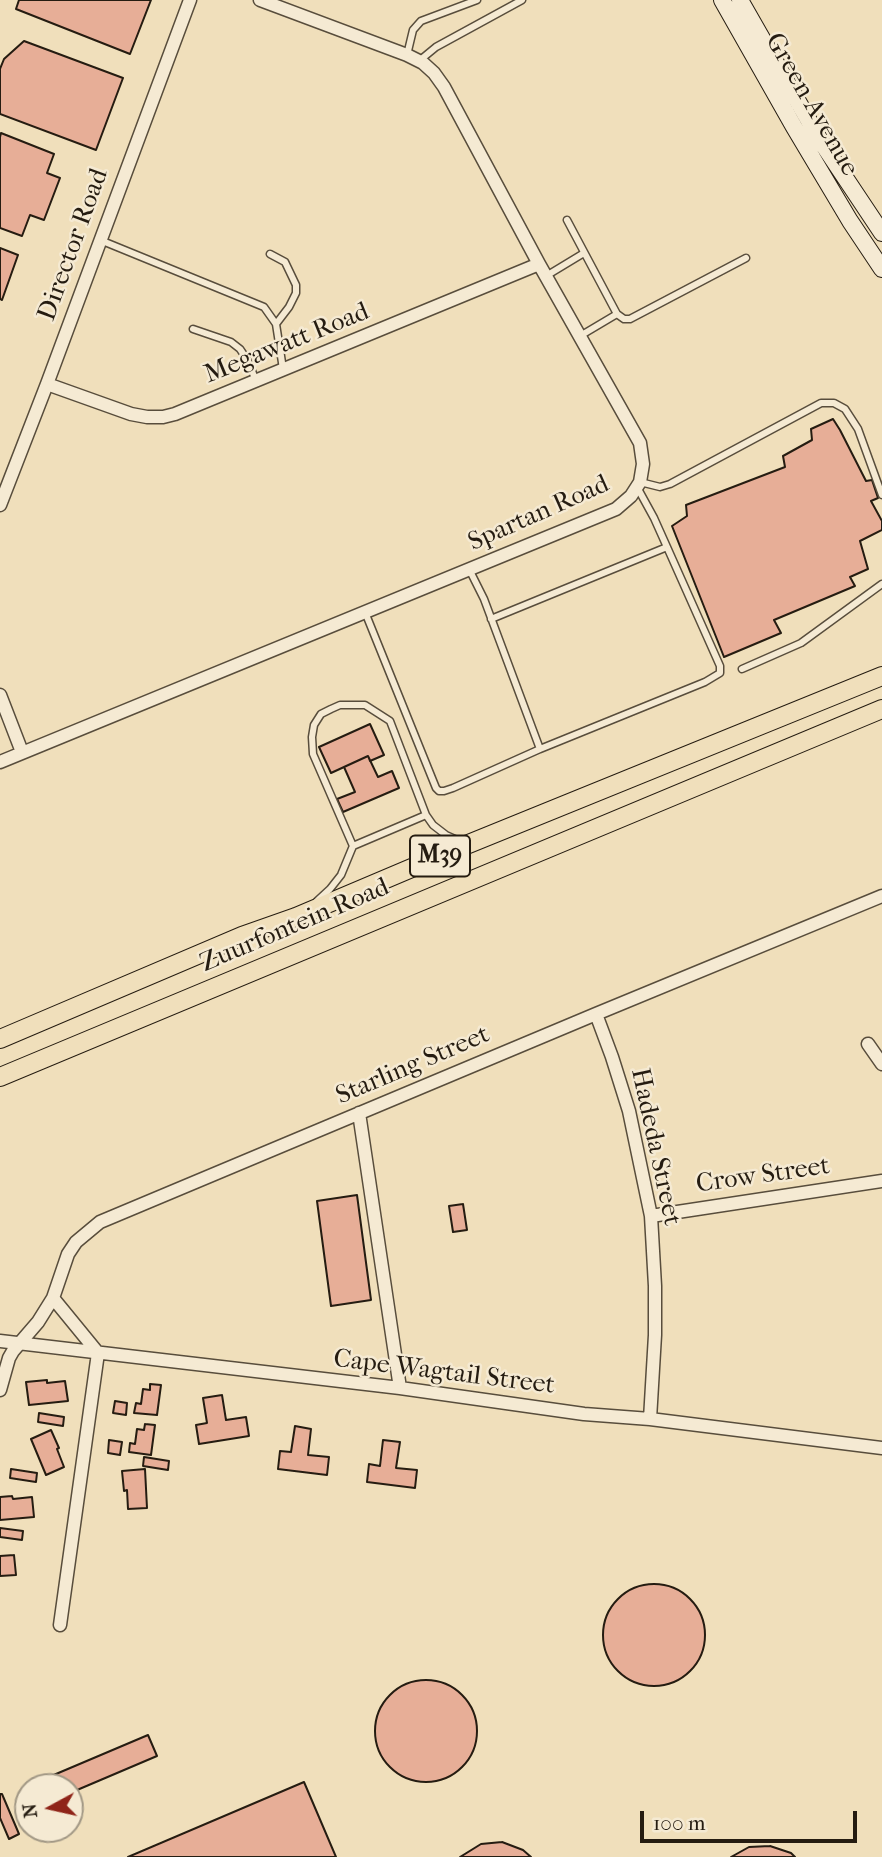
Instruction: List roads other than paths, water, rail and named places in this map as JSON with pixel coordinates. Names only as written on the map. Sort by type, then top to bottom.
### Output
[{"type":"main road","name":"Green Avenue","points":[[722,0],[794,127],[882,269]]},
{"type":"main road","name":"Green Avenue","points":[[740,0],[820,140],[882,233]]},
{"type":"main road","name":"Zuurfontein Road","points":[[0,1039],[242,936],[882,676]]},
{"type":"main road","name":"Zuurfontein Road","points":[[0,1077],[882,709]]},
{"type":"street","name":"Director Road","points":[[0,505],[190,0]]},
{"type":"street","name":"Spartan Road","points":[[0,762],[616,509],[631,496],[638,485],[643,464],[640,443],[444,87],[433,73],[407,55],[260,0]]},
{"type":"street","name":"Megawatt Road","points":[[47,384],[131,414],[163,418],[543,270]]},
{"type":"street","points":[[0,695],[22,752]]},
{"type":"street","name":"Starling Street","points":[[0,1390],[9,1358],[53,1298],[68,1254],[76,1242],[100,1223],[882,897]]},
{"type":"street","name":"Hadeda Street","points":[[596,1014],[629,1111],[651,1216],[655,1335],[649,1419]]},
{"type":"street","points":[[868,1044],[882,1064]]},
{"type":"street","points":[[359,1114],[400,1388]]},
{"type":"street","name":"Crow Street","points":[[651,1216],[882,1181]]},
{"type":"street","points":[[53,1298],[98,1353],[60,1625]]},
{"type":"street","name":"Cape Wagtail Street","points":[[0,1341],[400,1388],[584,1414],[649,1419],[882,1448]]},
{"type":"lane","points":[[407,55],[413,30],[421,21],[477,0]]},
{"type":"lane","points":[[419,61],[436,47],[522,0]]},
{"type":"lane","points":[[567,220],[617,314],[624,320],[746,258]]},
{"type":"lane","points":[[100,240],[264,307],[276,324],[284,369]]},
{"type":"lane","points":[[543,270],[584,253]]},
{"type":"lane","points":[[270,254],[285,262],[296,285],[296,293],[289,307],[276,324]]},
{"type":"lane","points":[[580,336],[617,314]]},
{"type":"lane","points":[[193,330],[231,342],[240,349],[256,381]]},
{"type":"lane","points":[[638,485],[660,487],[670,484],[821,403],[834,402],[845,409],[859,429],[882,495]]},
{"type":"lane","points":[[365,612],[439,791],[453,788],[540,749],[705,682],[720,673],[720,666],[638,485]]},
{"type":"lane","points":[[491,619],[667,547]]},
{"type":"lane","points":[[470,569],[540,749]]},
{"type":"lane","points":[[743,669],[801,643],[882,584]]},
{"type":"lane","points":[[296,916],[330,889],[341,875],[353,846],[313,754],[314,725],[321,714],[340,705],[365,705],[390,721],[426,815],[433,825],[446,835],[466,845]]},
{"type":"lane","points":[[353,846],[426,815]]}]
